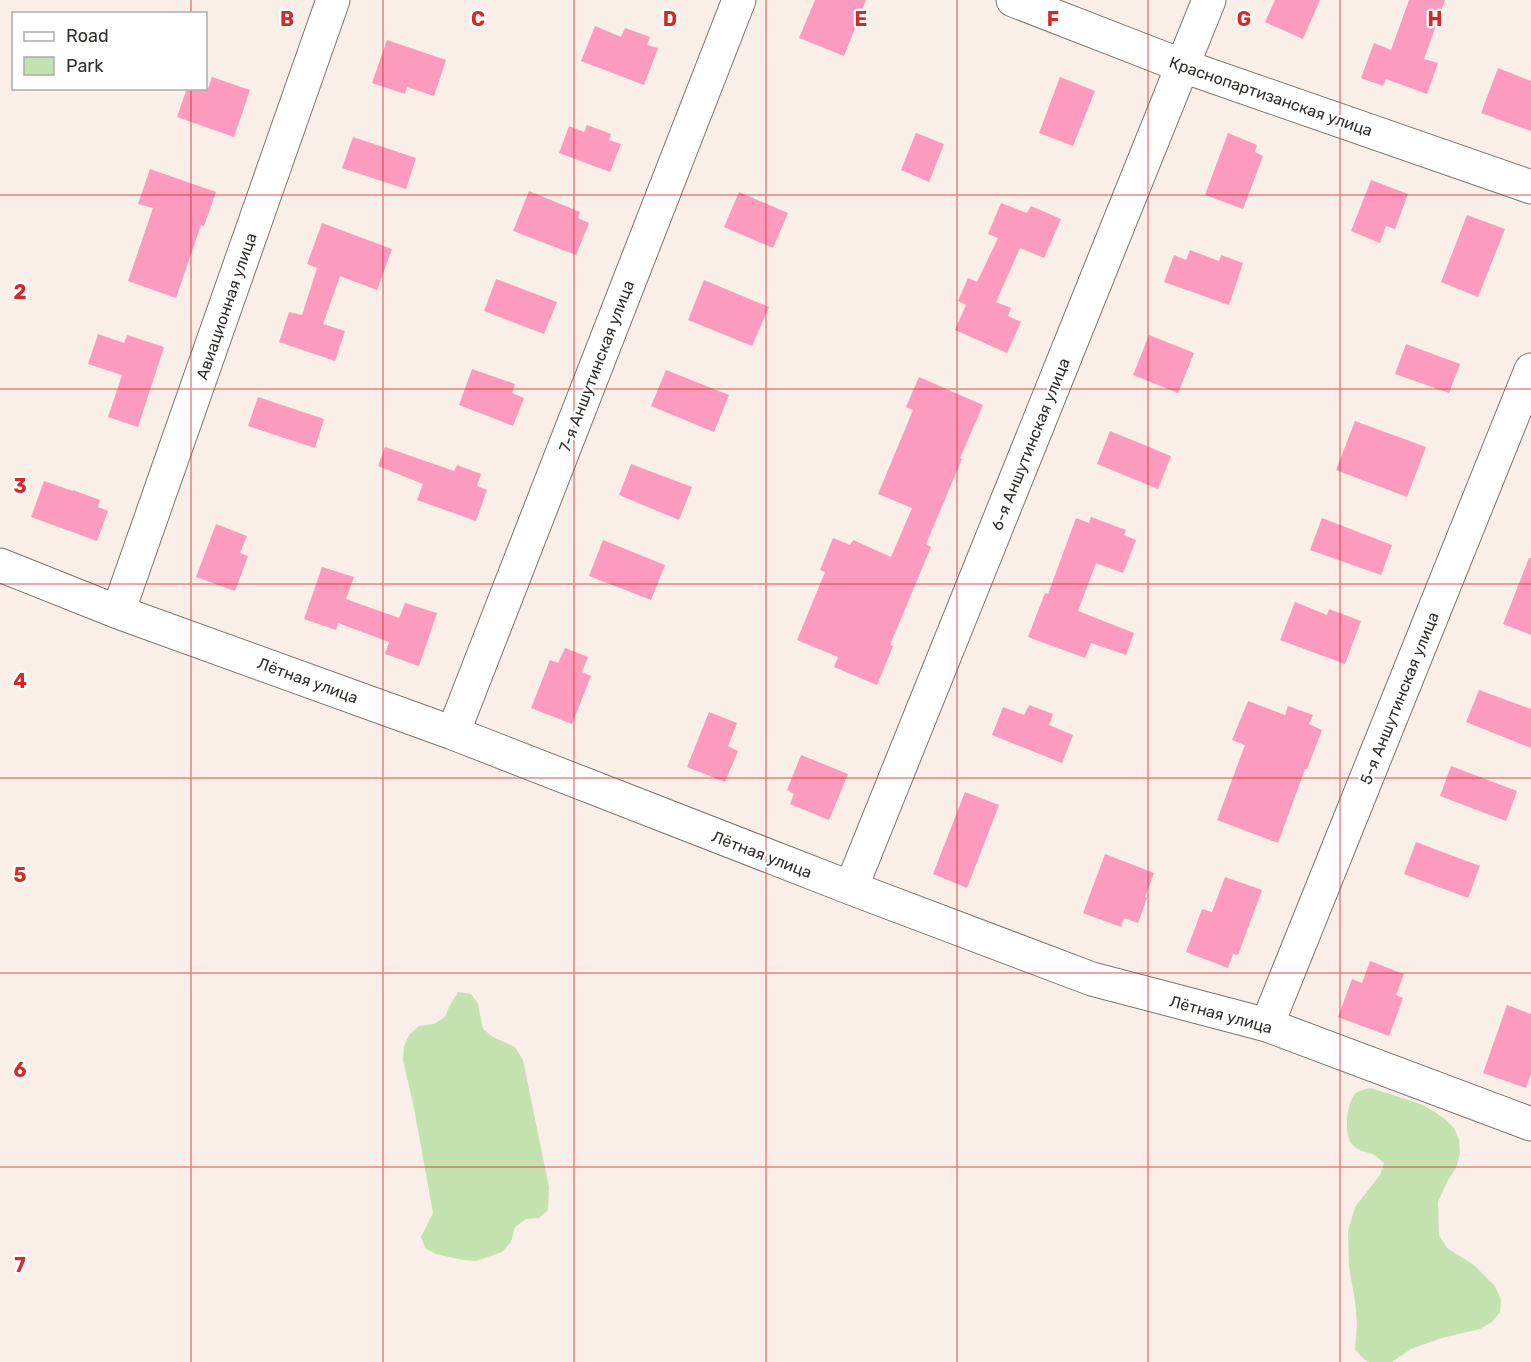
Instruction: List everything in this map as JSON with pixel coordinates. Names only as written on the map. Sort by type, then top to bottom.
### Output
[{"type":"street","name":"Авиационная улица","points":[[118,612],[333,0]]},
{"type":"street","name":"7-я Аншутинская улица","points":[[453,733],[739,0]]},
{"type":"street","name":"Краснопартизанская улица","points":[[1013,0],[1183,66],[1531,187]]},
{"type":"street","name":"6-я Аншутинская улица","points":[[851,888],[1209,0]]},
{"type":"street","name":"5-я Аншутинская улица","points":[[1267,1025],[1531,370]]},
{"type":"street","name":"Лётная улица","points":[[0,565],[118,612],[453,733],[1092,979],[1267,1025],[1531,1124]]},
{"type":"green space","points":[[458,992],[471,994],[478,1004],[483,1029],[493,1037],[515,1047],[523,1060],[549,1187],[548,1210],[539,1218],[526,1219],[515,1227],[511,1242],[502,1252],[476,1261],[436,1254],[425,1248],[421,1237],[433,1213],[403,1060],[404,1046],[409,1035],[419,1026],[434,1024],[445,1017]]},
{"type":"green space","points":[[1370,1088],[1418,1103],[1445,1119],[1454,1128],[1459,1139],[1460,1154],[1456,1168],[1438,1202],[1439,1235],[1447,1248],[1474,1265],[1495,1286],[1501,1300],[1500,1312],[1492,1322],[1480,1329],[1442,1338],[1411,1349],[1392,1362],[1369,1362],[1355,1350],[1357,1324],[1349,1267],[1348,1231],[1355,1207],[1380,1175],[1384,1163],[1372,1154],[1353,1146],[1347,1132],[1347,1118],[1350,1103],[1356,1093]]},
{"type":"building","points":[[815,0],[866,0],[844,56],[799,38]]},
{"type":"building","points":[[1275,0],[1320,0],[1303,39],[1265,22]]},
{"type":"building","points":[[1409,0],[1445,0],[1424,59],[1438,63],[1427,94],[1386,79],[1383,86],[1361,78],[1374,43],[1391,50]]},
{"type":"building","points":[[595,26],[621,37],[625,28],[650,37],[647,45],[658,48],[644,85],[581,61]]},
{"type":"building","points":[[387,40],[446,60],[434,96],[407,87],[405,94],[372,83]]},
{"type":"building","points":[[1498,68],[1531,81],[1531,131],[1481,113]]},
{"type":"building","points":[[212,77],[250,90],[234,137],[177,117],[186,90],[207,90]]},
{"type":"building","points":[[1060,77],[1095,91],[1073,146],[1039,133]]},
{"type":"building","points":[[587,125],[611,134],[609,140],[621,144],[610,172],[559,153],[569,126],[584,132]]},
{"type":"building","points":[[916,133],[944,144],[929,182],[901,170]]},
{"type":"building","points":[[1228,133],[1257,145],[1255,152],[1263,156],[1243,209],[1205,195]]},
{"type":"building","points":[[353,137],[416,158],[406,189],[342,168]]},
{"type":"building","points":[[150,169],[216,192],[204,226],[201,225],[176,298],[128,281],[153,208],[138,204]]},
{"type":"building","points":[[1371,180],[1408,194],[1395,229],[1386,226],[1380,243],[1351,231]]},
{"type":"building","points":[[529,191],[580,212],[578,218],[589,223],[576,255],[513,231]]},
{"type":"building","points":[[739,192],[788,213],[773,248],[724,227]]},
{"type":"building","points":[[1001,203],[1027,213],[1031,206],[1061,219],[1044,258],[1020,248],[996,302],[1011,308],[1008,316],[1021,322],[1007,353],[955,330],[966,305],[958,301],[968,278],[977,282],[998,238],[988,234]]},
{"type":"building","points":[[1467,215],[1505,229],[1478,297],[1441,282]]},
{"type":"building","points":[[322,223],[392,249],[377,290],[340,276],[323,324],[345,331],[335,361],[279,342],[289,312],[302,315],[317,268],[307,264]]},
{"type":"building","points":[[1190,250],[1219,261],[1221,255],[1243,263],[1229,305],[1164,282],[1174,255],[1186,260]]},
{"type":"building","points":[[496,279],[557,302],[544,334],[484,311]]},
{"type":"building","points":[[704,280],[769,307],[752,346],[688,320]]},
{"type":"building","points":[[98,334],[124,343],[127,335],[164,347],[138,427],[108,417],[122,375],[88,364]]},
{"type":"building","points":[[1149,335],[1194,353],[1178,393],[1133,375]]},
{"type":"building","points":[[1406,344],[1460,364],[1449,393],[1395,374]]},
{"type":"building","points":[[472,369],[515,384],[512,393],[524,398],[513,426],[459,405]]},
{"type":"building","points":[[666,370],[729,395],[714,432],[651,406]]},
{"type":"building","points":[[919,377],[983,405],[926,544],[931,547],[890,645],[893,646],[877,685],[834,667],[838,657],[797,640],[825,572],[820,570],[833,538],[850,545],[853,540],[891,557],[912,508],[878,494],[913,410],[906,407]]},
{"type":"building","points":[[258,397],[324,419],[315,448],[248,426]]},
{"type":"building","points":[[1355,421],[1426,447],[1407,497],[1336,470]]},
{"type":"building","points":[[1110,431],[1171,456],[1158,489],[1097,464]]},
{"type":"building","points":[[385,447],[454,471],[457,465],[481,474],[477,486],[487,490],[476,521],[417,500],[423,484],[378,466]]},
{"type":"building","points":[[631,464],[692,487],[679,520],[619,495]]},
{"type":"building","points":[[44,481],[100,500],[98,507],[108,511],[97,541],[31,517]]},
{"type":"building","points":[[1091,517],[1126,530],[1124,535],[1136,540],[1123,573],[1096,563],[1078,611],[1134,633],[1126,655],[1091,643],[1085,658],[1028,637],[1045,593],[1048,594],[1076,518],[1089,523]]},
{"type":"building","points":[[1322,518],[1392,545],[1381,575],[1310,550]]},
{"type":"building","points":[[216,524],[247,536],[240,553],[248,556],[235,591],[196,577]]},
{"type":"building","points":[[603,540],[665,565],[651,600],[589,576]]},
{"type":"building","points":[[1529,558],[1531,558],[1531,635],[1503,624]]},
{"type":"building","points":[[322,567],[354,577],[346,599],[399,618],[405,603],[437,613],[419,666],[385,654],[389,642],[338,623],[336,630],[304,619]]},
{"type":"building","points":[[1295,602],[1327,615],[1329,609],[1361,621],[1345,664],[1280,640]]},
{"type":"building","points":[[565,648],[588,657],[582,672],[591,676],[572,724],[531,708],[550,660],[558,663]]},
{"type":"building","points":[[1479,690],[1531,709],[1531,748],[1466,722]]},
{"type":"building","points":[[1248,701],[1285,715],[1288,706],[1313,715],[1309,724],[1322,730],[1278,843],[1217,820],[1245,745],[1232,740]]},
{"type":"building","points":[[1029,705],[1053,714],[1049,725],[1073,735],[1062,763],[992,735],[1003,707],[1024,715]]},
{"type":"building","points":[[709,712],[737,723],[728,746],[738,751],[725,782],[687,767]]},
{"type":"building","points":[[801,755],[848,774],[829,820],[790,804],[794,794],[787,790]]},
{"type":"building","points":[[1451,766],[1517,791],[1506,821],[1440,796]]},
{"type":"building","points":[[965,792],[999,805],[967,888],[933,874]]},
{"type":"building","points":[[1416,842],[1480,866],[1468,898],[1404,874]]},
{"type":"building","points":[[1105,854],[1154,873],[1138,923],[1124,918],[1121,927],[1083,913]]},
{"type":"building","points":[[1225,877],[1262,890],[1238,955],[1233,954],[1228,968],[1186,952],[1202,909],[1212,912]]},
{"type":"building","points":[[1370,961],[1404,974],[1396,995],[1403,998],[1389,1036],[1338,1017],[1352,979],[1362,983]]},
{"type":"building","points":[[1507,1005],[1531,1014],[1531,1074],[1526,1088],[1483,1073]]}]
